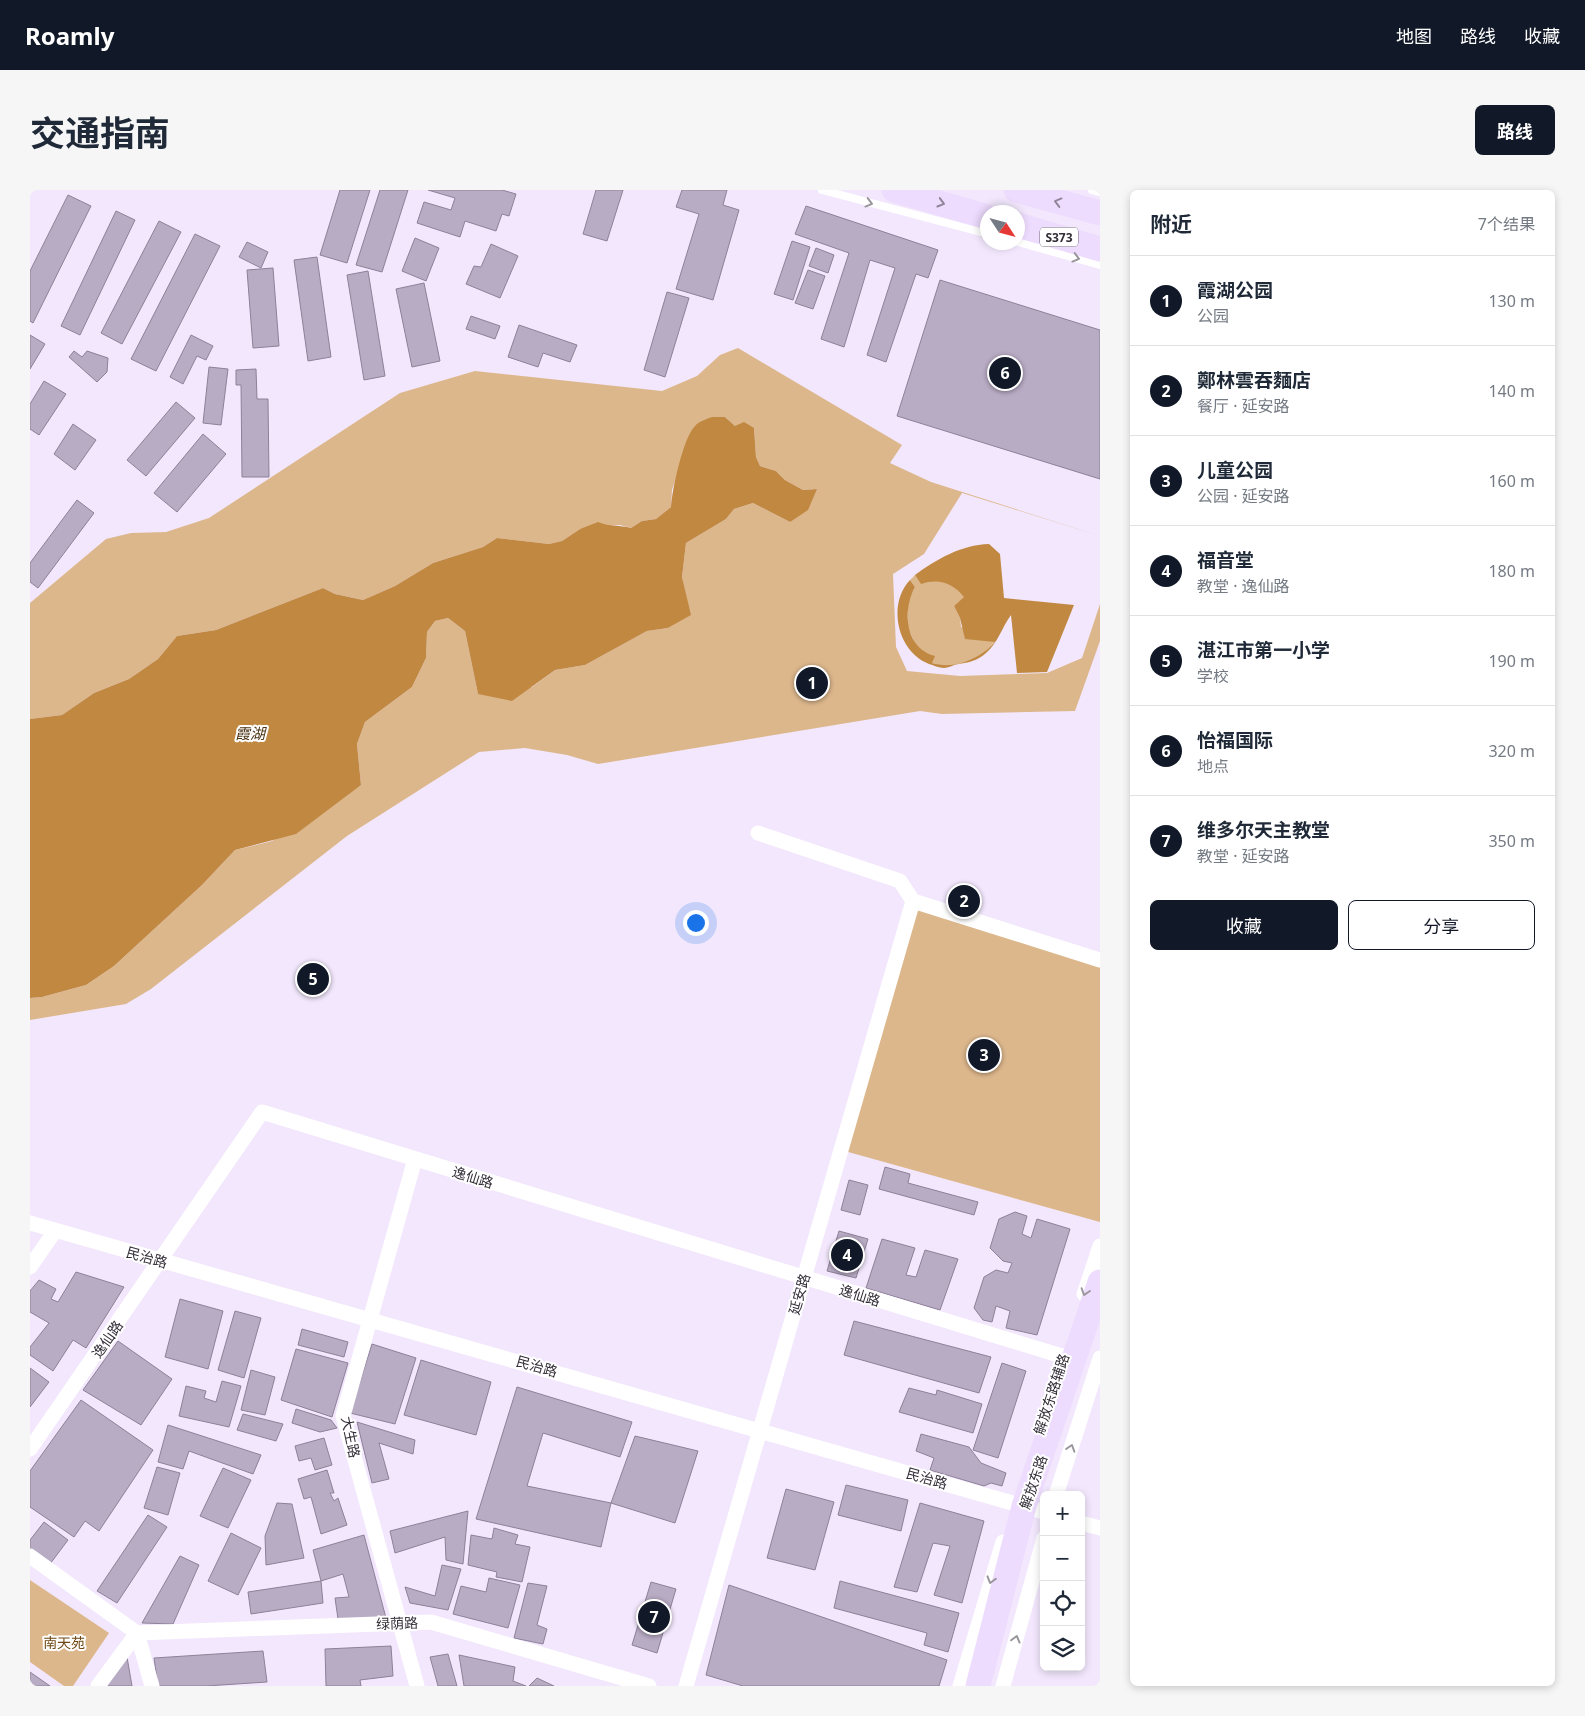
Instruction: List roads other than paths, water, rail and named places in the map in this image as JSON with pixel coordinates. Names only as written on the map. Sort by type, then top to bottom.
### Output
[{"type":"main road","points":[[894,190],[980,215]]},
{"type":"main road","name":"S373","points":[[1016,190],[1100,213]]},
{"type":"main road","name":"S373","points":[[1025,228],[1100,249]]},
{"type":"main road","name":"解放东路","points":[[986,1686],[1018,1561],[1075,1360],[1100,1282]]},
{"type":"main road","name":"解放东路","points":[[978,1686],[1100,1307]]},
{"type":"street","points":[[758,833],[900,881],[913,901],[1100,960]]},
{"type":"street","name":"延安路","points":[[686,1686],[913,901]]},
{"type":"street","name":"逸仙路","points":[[30,1449],[161,1262],[262,1112],[1075,1360]]},
{"type":"street","name":"大生路","points":[[415,1159],[343,1416],[398,1623],[417,1686]]},
{"type":"street","name":"民治路","points":[[30,1223],[161,1262],[1034,1509]]},
{"type":"street","points":[[30,1267],[55,1231]]},
{"type":"street","name":"解放东路辅路","points":[[960,1686],[1007,1528],[1100,1246]]},
{"type":"street","points":[[1058,1491],[1095,1392],[1100,1358]]},
{"type":"street","points":[[1085,1524],[1100,1528]]},
{"type":"street","points":[[1003,1686],[1040,1552]]},
{"type":"street","points":[[30,1556],[136,1632],[152,1686]]},
{"type":"street","name":"绿荫路","points":[[136,1632],[431,1622],[649,1686]]},
{"type":"street","points":[[98,1686],[136,1632]]},
{"type":"lane","points":[[822,190],[980,232]]},
{"type":"lane","points":[[1092,190],[1100,192]]},
{"type":"lane","points":[[1025,244],[1100,265]]},
{"type":"water","name":"霞湖","points":[[712,417],[725,417],[735,426],[744,422],[754,428],[756,457],[760,466],[776,471],[785,480],[803,490],[817,489],[808,510],[790,522],[753,503],[734,509],[726,519],[686,543],[682,577],[691,615],[668,628],[647,631],[585,665],[555,670],[512,701],[478,694],[465,631],[448,618],[435,621],[427,632],[426,658],[412,687],[365,722],[357,744],[361,785],[296,834],[235,850],[202,885],[114,966],[86,985],[42,997],[30,998],[30,719],[62,715],[94,693],[129,679],[158,659],[177,636],[216,630],[323,588],[335,594],[363,600],[395,586],[433,563],[483,547],[497,538],[549,544],[562,541],[580,529],[598,522],[631,528],[642,521],[656,519],[671,507],[673,489],[686,441],[695,426],[703,420]]},
{"type":"water","points":[[989,544],[1000,554],[1004,598],[1074,605],[1047,672],[1017,673],[1011,615],[994,645],[983,656],[973,661],[963,663],[982,653],[995,642],[965,639],[960,618],[954,606],[964,597],[955,588],[945,583],[927,582],[921,584],[915,575],[950,554],[969,547]]},
{"type":"water","points":[[910,580],[915,587],[908,607],[909,628],[917,645],[925,652],[935,656],[932,663],[940,665],[955,664],[940,668],[929,664],[918,658],[909,649],[903,638],[897,614],[903,590]]},
{"type":"place","name":"怡福国际","points":[[1005,373]]},
{"type":"place","name":"霞湖公园","points":[[812,683]]},
{"type":"place","name":"鄭林雲吞麵店","points":[[964,901]]},
{"type":"place","name":"湛江市第一小学","points":[[313,979]]},
{"type":"place","name":"儿童公园","points":[[984,1055]]},
{"type":"place","name":"福音堂","points":[[847,1255]]},
{"type":"place","name":"维多尔天主教堂","points":[[654,1617]]},
{"type":"park label","name":"南天苑","points":[[64,1642]]}]
